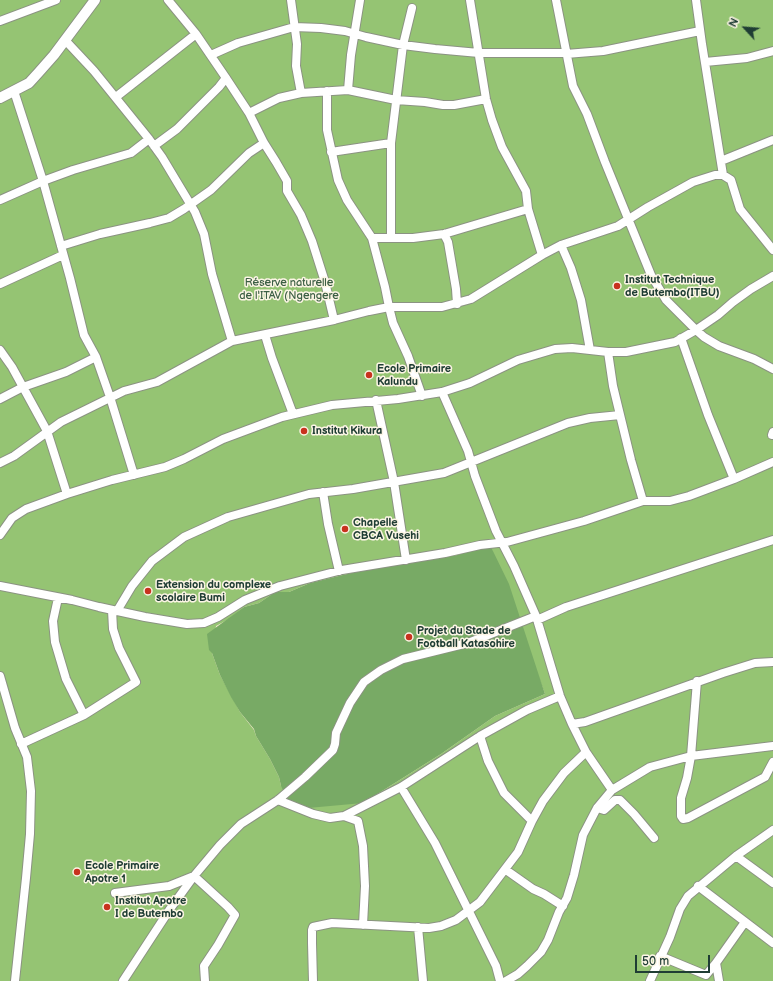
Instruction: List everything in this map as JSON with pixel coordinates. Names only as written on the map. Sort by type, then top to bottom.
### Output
[{"type":"street","points":[[0,20],[56,0]]},
{"type":"street","points":[[0,98],[29,83],[65,40],[95,0]]},
{"type":"street","points":[[168,0],[211,55],[249,113],[264,143],[287,181],[287,191],[301,215],[312,242],[325,282],[334,320]]},
{"type":"street","points":[[291,0],[297,44],[296,66],[301,93]]},
{"type":"street","points":[[348,90],[354,34],[360,0]]},
{"type":"street","points":[[470,0],[486,99],[502,147],[526,192],[528,209],[542,255]]},
{"type":"street","points":[[556,0],[573,86],[587,114],[651,275],[666,300],[696,330],[719,346],[754,359],[773,369]]},
{"type":"street","points":[[696,0],[723,175]]},
{"type":"street","points":[[391,238],[391,143],[403,45],[412,8]]},
{"type":"street","points":[[211,55],[238,43],[294,27],[345,31],[403,45],[479,53],[566,53],[603,51],[700,32]]},
{"type":"street","points":[[116,97],[196,34]]},
{"type":"street","points":[[65,40],[116,97],[151,142],[162,157],[189,205],[195,212],[204,234],[212,274],[232,341]]},
{"type":"street","points":[[705,62],[748,58],[773,51]]},
{"type":"street","points":[[0,200],[44,181],[92,164],[131,153],[177,129],[226,78]]},
{"type":"street","points":[[249,113],[279,98],[301,93],[327,91],[348,90],[396,100],[454,106],[486,99]]},
{"type":"street","points":[[14,91],[44,181],[84,335],[96,357],[134,475]]},
{"type":"street","points":[[327,91],[327,130],[338,180],[347,200],[372,238],[385,287],[388,307],[422,396]]},
{"type":"street","points":[[721,162],[773,140]]},
{"type":"street","points":[[61,246],[100,234],[150,224],[169,218],[211,190],[249,153],[264,143]]},
{"type":"street","points":[[332,152],[391,143]]},
{"type":"street","points":[[0,463],[14,456],[62,422],[124,391],[157,382],[232,341],[334,320],[388,307],[442,307],[457,304],[471,299],[542,255],[561,245],[618,226],[648,207],[693,182],[715,175],[723,175],[731,180],[740,209],[773,250]]},
{"type":"street","points":[[372,238],[412,238],[444,234],[528,209]]},
{"type":"street","points":[[444,234],[448,242],[457,304]]},
{"type":"street","points":[[561,245],[571,268],[581,300],[590,350]]},
{"type":"street","points":[[0,284],[63,255]]},
{"type":"street","points":[[0,535],[12,518],[26,509],[112,480],[165,467],[223,439],[293,414],[332,405],[398,399],[442,392],[470,383],[518,360],[555,349],[572,348],[608,352],[626,352],[674,342],[696,330],[751,289],[773,276]]},
{"type":"street","points":[[265,335],[293,414]]},
{"type":"street","points":[[681,338],[708,415],[734,479]]},
{"type":"street","points":[[0,350],[12,367],[47,432],[67,494]]},
{"type":"street","points":[[608,352],[613,386],[630,460],[643,501]]},
{"type":"street","points":[[0,399],[23,387],[66,372],[96,357]]},
{"type":"street","points":[[442,392],[471,462],[487,509],[501,542],[514,566],[536,618],[560,696],[586,752],[612,790]]},
{"type":"street","points":[[376,400],[394,482],[406,560]]},
{"type":"street","points":[[21,744],[84,715],[136,682],[119,648],[113,629],[115,611],[132,586],[152,561],[184,537],[228,517],[309,494],[394,482],[444,473],[568,423],[590,418],[620,415]]},
{"type":"street","points":[[0,586],[115,611],[187,624],[204,623],[218,617],[245,600],[280,586],[338,571],[406,560],[520,538],[584,521],[643,501],[670,501],[689,496],[734,479],[773,462]]},
{"type":"street","points":[[323,492],[338,571]]},
{"type":"street","points":[[123,981],[170,909],[220,844],[241,824],[278,800],[305,778],[333,750],[336,733],[350,703],[364,682],[370,677],[403,659],[468,643],[566,607],[773,540]]},
{"type":"street","points":[[58,598],[53,621],[55,642],[66,679],[84,715]]},
{"type":"street","points":[[572,724],[585,722],[697,681],[755,663],[773,662]]},
{"type":"street","points":[[0,676],[15,728],[27,757],[31,791],[31,812],[26,878],[15,981]]},
{"type":"street","points":[[697,681],[691,756],[687,778],[681,798],[681,816],[683,819],[688,818],[765,777],[773,762]]},
{"type":"street","points":[[278,800],[313,814],[330,818],[344,816],[401,786],[480,736],[527,710],[560,696]]},
{"type":"street","points":[[480,736],[488,761],[504,793],[532,821]]},
{"type":"street","points":[[506,981],[523,970],[541,952],[548,940],[559,912],[567,898],[583,835],[598,808],[612,790],[650,767],[691,756],[773,746]]},
{"type":"street","points":[[313,981],[313,927],[332,923],[429,928],[441,926],[456,920],[480,902],[506,870],[518,852],[543,801],[564,773],[586,752]]},
{"type":"street","points":[[401,786],[435,843],[496,966],[500,981]]},
{"type":"street","points":[[598,808],[604,810],[616,800],[620,800],[654,838]]},
{"type":"street","points":[[344,816],[358,821],[363,846],[365,886],[363,925]]},
{"type":"street","points":[[650,981],[660,956],[670,937],[680,908],[688,896],[698,886],[736,856],[773,830]]},
{"type":"street","points":[[736,856],[773,883]]},
{"type":"street","points":[[506,870],[533,889],[563,906]]},
{"type":"street","points":[[115,893],[169,886],[194,876]]},
{"type":"street","points":[[194,876],[235,915],[204,966],[205,981]]},
{"type":"street","points":[[698,886],[773,943]]},
{"type":"street","points":[[660,956],[704,978],[745,922]]},
{"type":"street","points":[[418,927],[423,981]]},
{"type":"street","points":[[716,963],[719,981]]},
{"type":"green space","name":"Réserve naturelle de l'ITAV (Ngengere","points":[[0,0],[773,0],[773,981],[0,981]],"holes":[[[490,545],[545,694],[495,716],[441,754],[363,803],[281,786],[279,777],[270,759],[254,730],[240,712],[220,675],[212,653],[216,626],[229,619],[244,607],[259,603],[275,592],[289,592],[310,583],[351,573],[457,555]]]},
{"type":"green space","points":[[490,545],[509,584],[545,694],[495,716],[441,754],[363,803],[308,808],[287,798],[281,786],[279,777],[256,736],[254,729],[240,712],[220,675],[212,653],[209,650],[207,634],[244,607],[259,603],[275,592],[289,592],[310,583],[351,573],[457,555]]},
{"type":"place","name":"Institut Technique de Butembo(ITBU)","points":[[617,286]]},
{"type":"place","name":"Ecole Primaire Kalundu","points":[[369,375]]},
{"type":"place","name":"Institut Kikura","points":[[304,431]]},
{"type":"place","name":"Chapelle CBCA Vusehi","points":[[345,529]]},
{"type":"place","name":"Extension du complexe scolaire Bumi","points":[[148,591]]},
{"type":"place","name":"Projet du Stade de Football Katasohire","points":[[409,637]]},
{"type":"place","name":"Ecole Primaire Apotre 1","points":[[77,872]]},
{"type":"place","name":"Institut Apotre I de Butembo","points":[[107,907]]}]
